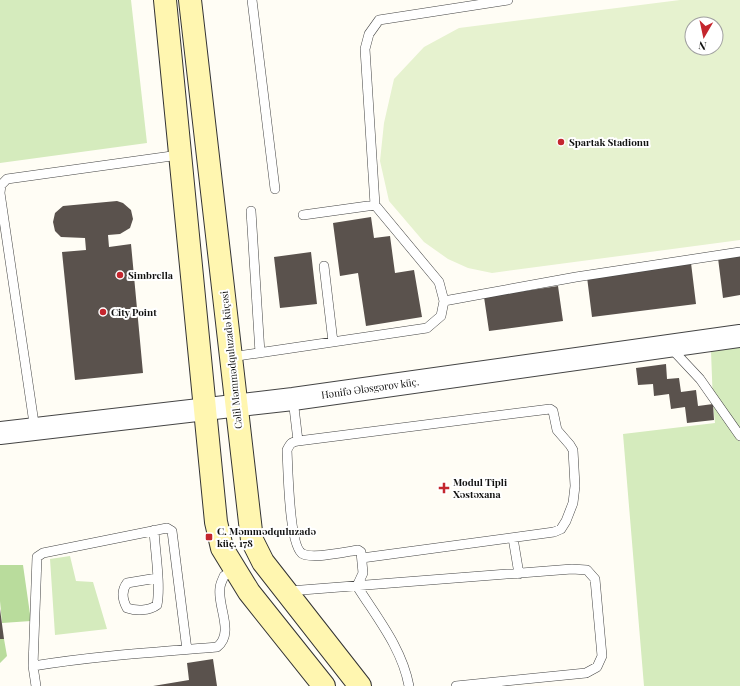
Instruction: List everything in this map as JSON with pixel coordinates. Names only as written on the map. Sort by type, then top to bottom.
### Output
[{"type":"main road","points":[[165,0],[216,522],[222,548],[235,570],[260,605],[324,686]]},
{"type":"main road","name":"Cəlil Məmmədquluzadə küçəsi","points":[[190,0],[252,540],[263,562],[284,592],[360,686]]},
{"type":"main road","points":[[260,605],[284,592]]},
{"type":"street","name":"Hənifə Ələsgərov küç.","points":[[0,433],[293,399],[667,345],[740,336]]},
{"type":"lane","points":[[252,0],[275,189]]},
{"type":"lane","points":[[231,357],[427,328],[441,316],[444,301],[439,282],[375,205],[365,49],[368,34],[379,20],[508,0]]},
{"type":"lane","points":[[35,430],[5,261],[0,193],[1,185],[7,179],[179,155]]},
{"type":"lane","points":[[303,215],[375,205]]},
{"type":"lane","points":[[251,211],[260,353]]},
{"type":"lane","points":[[444,301],[576,277],[740,252]]},
{"type":"lane","points":[[324,266],[333,342]]},
{"type":"lane","points":[[667,345],[700,379],[740,436]]},
{"type":"lane","points":[[293,399],[298,441]]},
{"type":"lane","points":[[357,586],[363,573],[361,552],[358,550],[311,556],[302,554],[297,549],[293,534],[287,450],[293,441],[543,410],[554,411],[557,430],[570,444],[573,450],[575,486],[574,503],[561,528],[554,532],[362,558]]},
{"type":"lane","points":[[36,686],[33,666],[37,557],[43,553],[154,530],[167,528],[172,531],[187,650]]},
{"type":"lane","points":[[154,530],[157,578],[157,605],[153,608],[133,610],[127,608],[123,595],[124,587],[127,583],[157,578]]},
{"type":"lane","points":[[513,538],[519,574]]},
{"type":"lane","points":[[284,592],[572,569],[587,570],[595,579],[602,656],[597,667],[586,673],[456,686]]},
{"type":"lane","points":[[33,666],[156,651],[217,647],[223,643],[225,635],[220,588],[224,576],[235,570]]},
{"type":"lane","points":[[357,586],[394,643],[406,668],[409,686]]},
{"type":"green space","points":[[0,0],[131,0],[147,143],[0,163]]},
{"type":"green space","name":"Spartak Stadionu","points":[[680,0],[740,0],[740,240],[492,273],[468,268],[448,259],[424,242],[389,201],[380,161],[384,123],[394,79],[424,47],[459,28]]},
{"type":"green space","points":[[740,347],[740,686],[644,686],[623,434],[715,423],[711,351]]},
{"type":"green space","points":[[70,556],[76,581],[93,582],[107,629],[55,635],[50,559]]},
{"type":"green space","points":[[0,565],[23,565],[31,621],[2,623],[0,601]]},
{"type":"green space","points":[[0,639],[4,639],[7,656],[0,663]]},
{"type":"building","name":"City Point","points":[[117,201],[123,203],[131,210],[133,219],[130,228],[120,234],[108,235],[109,247],[131,244],[143,373],[75,380],[62,252],[86,250],[85,238],[61,237],[55,231],[53,222],[55,213],[63,206]]},
{"type":"building","points":[[371,217],[374,238],[390,236],[395,273],[414,270],[422,317],[366,326],[358,273],[340,276],[333,223]]},
{"type":"building","points":[[311,252],[317,304],[280,308],[274,257]]},
{"type":"building","points":[[740,255],[740,295],[723,298],[718,258]]},
{"type":"building","points":[[691,263],[696,304],[592,317],[587,277]]},
{"type":"building","points":[[558,286],[563,321],[489,331],[484,297]]},
{"type":"building","points":[[666,364],[667,379],[679,378],[681,392],[696,390],[698,406],[713,404],[714,420],[687,423],[685,407],[671,409],[669,394],[654,396],[653,384],[638,385],[636,368]]},
{"type":"building","points":[[0,609],[4,639],[0,639]]},
{"type":"building","points":[[213,659],[217,686],[153,686],[189,680],[187,663]]},
{"type":"place","name":"Spartak Stadionu","points":[[561,142]]},
{"type":"place","name":"Simbrella","points":[[120,275]]},
{"type":"place","name":"City Point","points":[[103,312]]},
{"type":"place","name":"Modul Tipli Xəstəxana","points":[[444,488]]},
{"type":"place","name":"C. Məmmədquluzadə küç. 178","points":[[209,537]]}]
